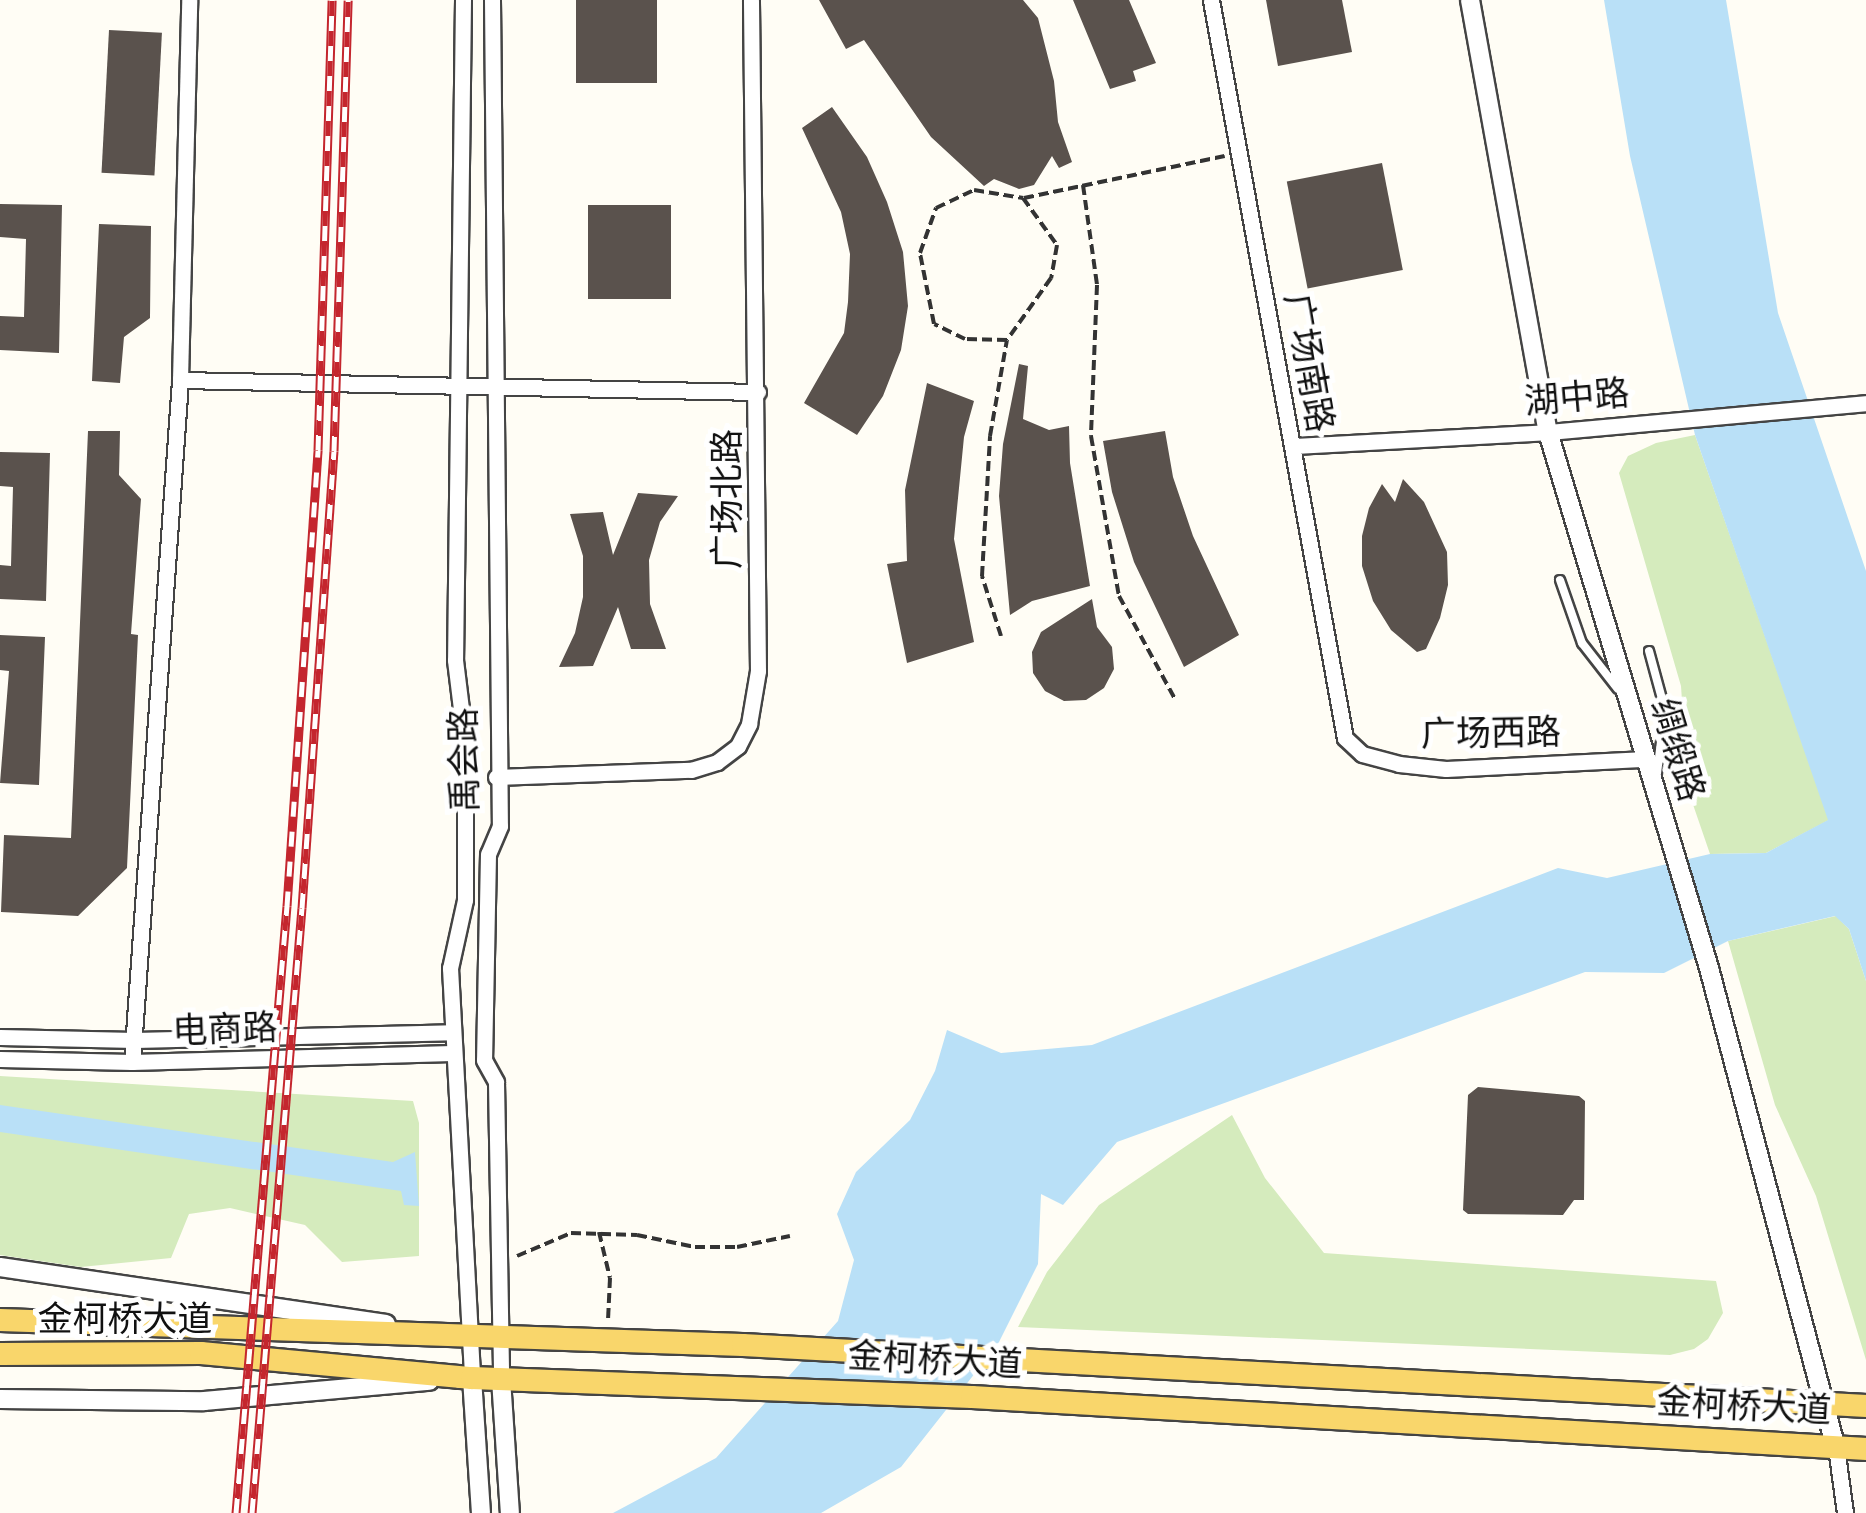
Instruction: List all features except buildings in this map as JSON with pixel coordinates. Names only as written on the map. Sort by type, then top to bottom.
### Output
[{"type":"main road","name":"金柯桥大道","points":[[0,1320],[744,1345],[1866,1406]]},
{"type":"main road","name":"金柯桥大道","points":[[0,1354],[201,1353],[472,1378],[972,1396],[1866,1449]]},
{"type":"street","points":[[132,1062],[180,380],[189,0]]},
{"type":"street","name":"禹会路","points":[[463,0],[454,660],[465,742],[465,900],[450,968],[481,1513]]},
{"type":"street","name":"禹会路","points":[[492,0],[496,777],[500,826],[488,854],[484,1060],[496,1082],[501,1379],[510,1513]]},
{"type":"street","name":"广场北路","points":[[496,777],[691,770],[717,762],[738,746],[749,724],[758,671],[751,0]]},
{"type":"street","name":"广场南路","points":[[1211,0],[1344,738]]},
{"type":"street","name":"绸缎路","points":[[1470,0],[1548,432],[1709,968],[1827,1406],[1845,1513]]},
{"type":"street","points":[[180,380],[758,392]]},
{"type":"street","name":"湖中路","points":[[1293,446],[1548,432],[1866,402]]},
{"type":"street","name":"广场西路","points":[[1344,738],[1362,754],[1399,764],[1446,769],[1646,759]]},
{"type":"street","name":"电商路","points":[[0,1037],[135,1040],[452,1032]]},
{"type":"street","name":"电商路","points":[[0,1059],[132,1062],[452,1053]]},
{"type":"street","points":[[0,1268],[470,1335]]},
{"type":"street","points":[[0,1400],[204,1401],[472,1378]]},
{"type":"lane","points":[[1560,580],[1582,643],[1630,704]]},
{"type":"lane","points":[[1650,651],[1665,710],[1654,788]]},
{"type":"path","points":[[1007,340],[965,339],[934,324],[920,253],[936,208],[974,190],[1023,198],[1239,154]]},
{"type":"path","points":[[1082,186],[1097,285],[1091,436],[1119,596],[1176,700]]},
{"type":"path","points":[[1000,636],[982,576],[990,436],[1007,340],[1051,278],[1056,246],[1023,198]]},
{"type":"path","points":[[499,1266],[571,1233],[599,1232],[654,1237],[695,1247],[737,1248],[790,1236]]},
{"type":"path","points":[[599,1232],[610,1278],[608,1340]]},
{"type":"green space","points":[[1695,435],[1829,820],[1766,853],[1710,854],[1688,790],[1681,686],[1619,473],[1628,456],[1656,443]]},
{"type":"green space","points":[[1836,916],[1849,929],[1866,981],[1866,1360],[1816,1196],[1775,1105],[1728,941]]},
{"type":"green space","points":[[0,1076],[413,1101],[419,1123],[419,1256],[342,1262],[305,1225],[230,1208],[189,1214],[171,1258],[81,1267],[0,1255]]},
{"type":"green space","points":[[1232,1115],[1265,1178],[1324,1253],[1716,1281],[1723,1313],[1708,1339],[1694,1349],[1670,1355],[1018,1327],[1047,1272],[1099,1205]]},
{"type":"water","points":[[1604,0],[1726,0],[1778,313],[1866,571],[1866,981],[1849,929],[1835,916],[1728,941],[1664,973],[1585,972],[1117,1142],[1063,1205],[1041,1194],[1038,1264],[998,1344],[901,1467],[821,1513],[613,1513],[716,1458],[838,1321],[854,1260],[837,1214],[856,1172],[910,1120],[935,1071],[947,1030],[1001,1053],[1092,1045],[1558,868],[1607,878],[1710,854],[1766,853],[1828,820],[1695,435],[1630,156]]},
{"type":"water","points":[[0,1105],[393,1162],[415,1152],[419,1206],[404,1205],[401,1191],[0,1132]]},
{"type":"railway","points":[[236,1513],[287,906],[318,450],[332,0]]},
{"type":"railway","points":[[252,1513],[302,908],[334,451],[348,0]]}]
